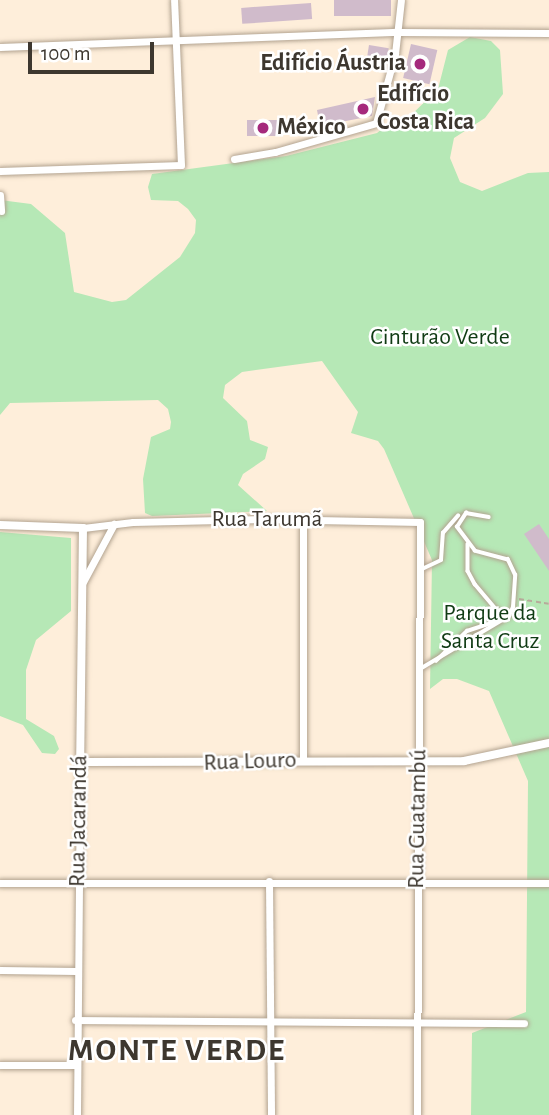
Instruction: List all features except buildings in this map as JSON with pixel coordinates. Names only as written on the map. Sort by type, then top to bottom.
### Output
[{"type":"street","points":[[0,171],[181,165],[174,0]]},
{"type":"street","points":[[234,159],[331,138],[372,126],[378,118],[399,32],[401,0]]},
{"type":"street","points":[[0,47],[399,32],[549,33]]},
{"type":"street","points":[[0,195],[1,211]]},
{"type":"street","points":[[303,519],[303,761]]},
{"type":"street","name":"Rua Tarumã","points":[[0,525],[83,528],[114,524],[303,519],[420,522]]},
{"type":"street","name":"Rua Guatambú","points":[[417,1115],[416,882],[420,522]]},
{"type":"street","points":[[82,582],[114,524]]},
{"type":"street","name":"Rua Jacarandá","points":[[77,1115],[75,1020],[83,528]]},
{"type":"street","name":"Rua Louro","points":[[80,762],[464,761],[549,743]]},
{"type":"street","points":[[269,881],[268,1021],[271,1115]]},
{"type":"street","points":[[0,883],[549,883]]},
{"type":"street","points":[[0,970],[76,971]]},
{"type":"street","points":[[75,1020],[524,1023]]},
{"type":"street","points":[[0,1065],[76,1065]]},
{"type":"lane","points":[[461,515],[457,527],[468,544],[468,571],[475,584],[497,610],[509,616]]},
{"type":"lane","points":[[420,570],[441,560],[446,527],[461,515],[489,517]]},
{"type":"lane","points":[[420,670],[509,616],[514,598],[515,575],[508,561],[468,544]]},
{"type":"lane","points":[[435,663],[467,631],[504,619]]},
{"type":"path","points":[[514,598],[549,604]]},
{"type":"green space","name":"Cinturão Verde","points":[[470,37],[491,41],[500,50],[503,94],[485,118],[454,138],[450,158],[460,182],[482,191],[528,173],[549,172],[549,1115],[471,1115],[472,1033],[526,1012],[528,781],[489,691],[457,679],[443,679],[430,689],[432,560],[384,449],[378,441],[351,433],[358,412],[322,361],[242,372],[225,385],[223,398],[247,421],[250,440],[268,447],[265,459],[243,474],[238,485],[267,511],[152,516],[145,513],[143,479],[151,437],[170,429],[171,422],[168,409],[158,400],[10,403],[0,415],[0,200],[31,204],[65,233],[74,292],[112,302],[126,300],[180,257],[195,233],[196,220],[178,201],[151,200],[148,187],[152,174],[286,156],[377,133],[389,123],[407,119],[438,89],[448,50]]},
{"type":"green space","points":[[0,532],[71,538],[71,611],[36,640],[26,670],[26,719],[54,736],[59,749],[55,754],[42,753],[23,725],[0,716]]},
{"type":"place","name":"Edifício Áustria","points":[[420,64]]},
{"type":"place","name":"Edifício Costa Rica","points":[[363,109]]},
{"type":"place","name":"México","points":[[263,128]]},
{"type":"district","name":"MONTE VERDE","points":[[177,1050]]},
{"type":"park label","name":"Parque da Santa Cruz","points":[[490,628]]}]
